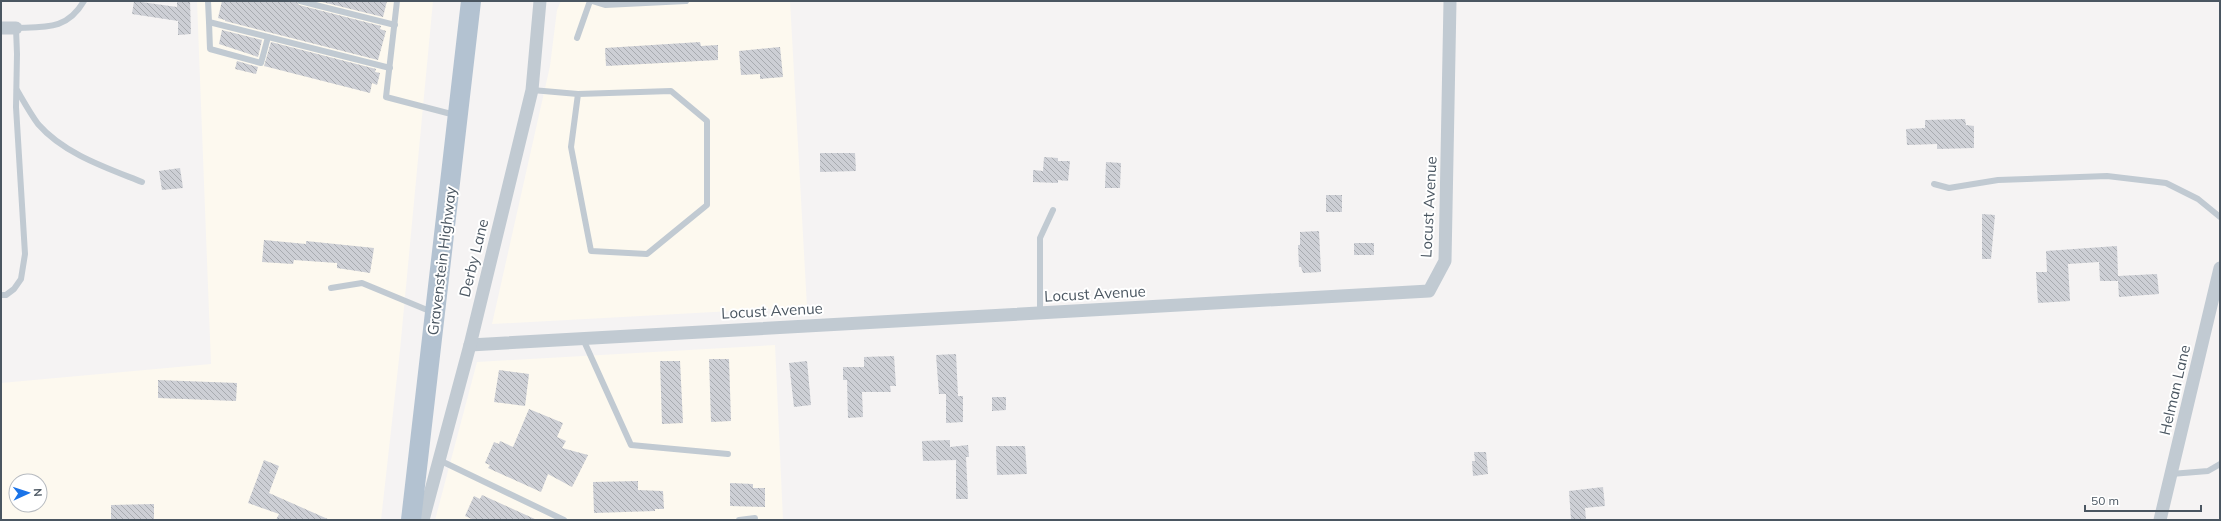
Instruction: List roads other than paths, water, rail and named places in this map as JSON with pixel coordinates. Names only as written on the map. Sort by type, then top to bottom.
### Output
[{"type":"main road","name":"Gravenstein Highway","points":[[411,520],[471,1]]},
{"type":"street","name":"Derby Lane","points":[[423,520],[470,345],[532,90],[540,1]]},
{"type":"street","name":"Locust Avenue","points":[[470,345],[582,337],[1429,291],[1445,261],[1450,1]]},
{"type":"street","points":[[1,28],[16,28]]},
{"type":"street","name":"Helman Lane","points":[[2160,520],[2220,268]]},
{"type":"lane","points":[[1,295],[6,295],[14,289],[21,279],[25,254],[18,141],[16,28],[53,27],[67,21],[77,12],[84,1]]},
{"type":"lane","points":[[208,1],[210,49],[261,63],[268,37]]},
{"type":"lane","points":[[300,1],[394,25]]},
{"type":"lane","points":[[397,1],[386,97],[458,116]]},
{"type":"lane","points":[[577,38],[591,1],[605,5],[686,1]]},
{"type":"lane","points":[[209,22],[390,68]]},
{"type":"lane","points":[[16,88],[30,112],[40,125],[58,141],[93,162],[142,182]]},
{"type":"lane","points":[[532,90],[578,94],[672,91],[707,121],[708,205],[647,254],[591,251],[571,147],[578,94]]},
{"type":"lane","points":[[1934,184],[1949,188],[1998,180],[2107,176],[2166,183],[2198,199],[2220,217]]},
{"type":"lane","points":[[1040,313],[1040,238],[1053,210]]},
{"type":"lane","points":[[331,288],[362,283],[436,314]]},
{"type":"lane","points":[[582,337],[631,445],[728,454]]},
{"type":"lane","points":[[438,460],[564,520]]},
{"type":"lane","points":[[2171,474],[2208,471],[2220,464]]},
{"type":"lane","points":[[739,520],[755,518]]}]
